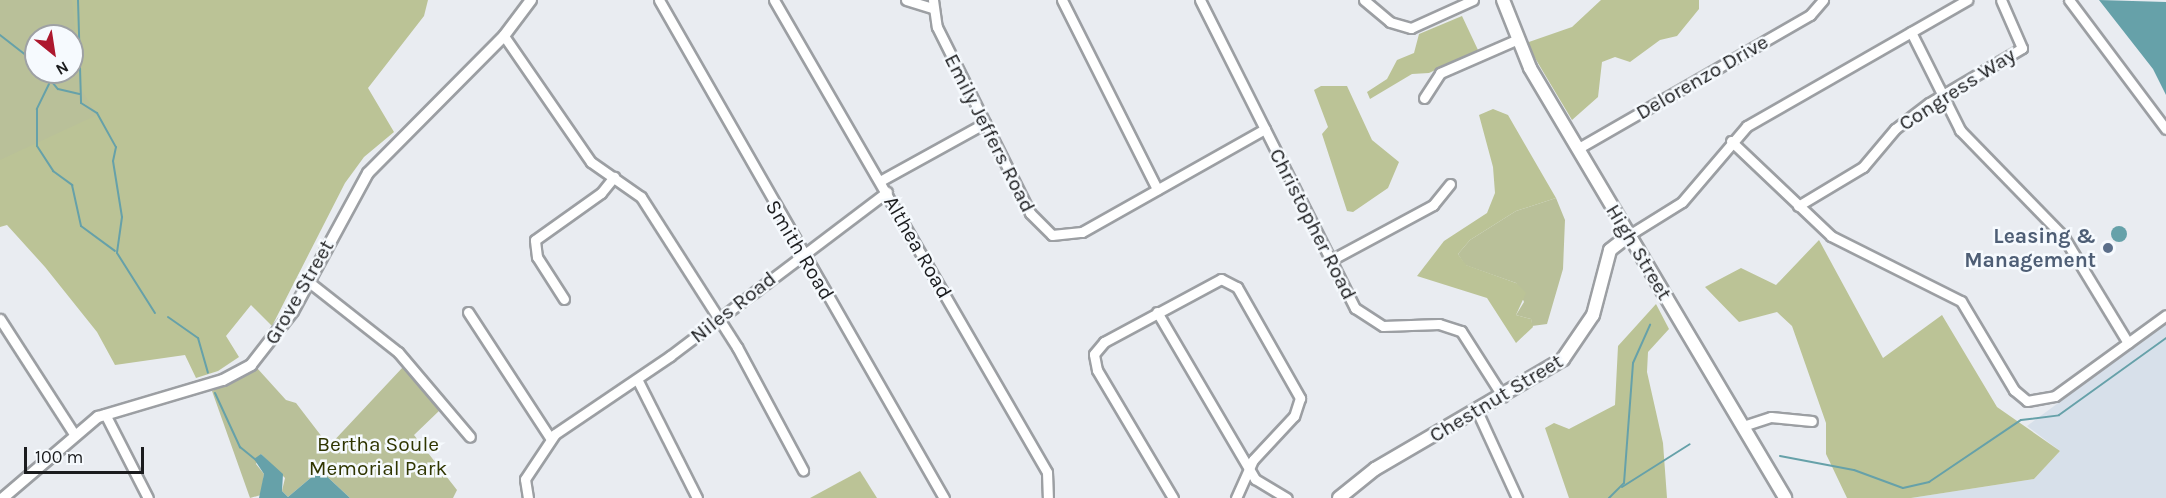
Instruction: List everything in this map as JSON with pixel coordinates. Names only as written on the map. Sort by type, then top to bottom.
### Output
[{"type":"main road","name":"High Street","points":[[1503,0],[1516,40],[1577,149],[1785,498]]},
{"type":"main road","name":"Chestnut Street","points":[[1339,498],[1375,469],[1553,368],[1578,343],[1598,300],[1610,250],[1629,235]]},
{"type":"street","name":"Grove Street","points":[[3,498],[74,434],[105,414],[241,372],[278,334],[368,173],[504,36],[531,0]]},
{"type":"street","name":"Smith Road","points":[[659,0],[944,498]]},
{"type":"street","name":"Althea Road","points":[[774,0],[1047,472],[1048,498]]},
{"type":"street","points":[[906,0],[933,4]]},
{"type":"street","points":[[1062,0],[1157,189]]},
{"type":"street","name":"Christopher Road","points":[[1200,0],[1355,308],[1370,321],[1388,327],[1445,325],[1465,334],[1503,397]]},
{"type":"street","points":[[1364,0],[1390,22],[1411,28],[1473,0]]},
{"type":"street","name":"Delorenzo Drive","points":[[1577,149],[1810,15],[1823,0]]},
{"type":"street","points":[[1629,235],[1682,202],[1731,141],[1752,122],[1967,0]]},
{"type":"street","name":"Congress Way","points":[[1798,206],[1863,167],[1900,125],[1941,95],[2022,48],[2001,0]]},
{"type":"street","points":[[2069,0],[2166,129]]},
{"type":"street","name":"Emily Jeffers Road","points":[[933,4],[985,123],[1032,218],[1053,235],[1077,234],[1265,129]]},
{"type":"street","points":[[1911,32],[1941,95],[1976,149],[2030,196],[2063,236],[2128,343]]},
{"type":"street","points":[[504,36],[583,153],[638,193],[718,319],[803,470]]},
{"type":"street","points":[[1424,98],[1440,74],[1516,40]]},
{"type":"street","points":[[880,181],[985,123]]},
{"type":"street","points":[[1731,141],[1831,236],[1961,300],[2014,390],[2027,400],[2055,396],[2166,315]]},
{"type":"street","points":[[564,299],[537,257],[535,240],[601,193],[614,177]]},
{"type":"street","points":[[1331,260],[1433,206],[1450,184]]},
{"type":"street","name":"Niles Road","points":[[528,498],[525,479],[550,438],[637,379],[718,319],[802,252],[887,192]]},
{"type":"street","points":[[1173,498],[1094,358],[1104,342],[1217,279],[1240,291],[1300,398],[1297,412],[1248,469],[1236,498]]},
{"type":"street","points":[[309,282],[398,352],[470,437]]},
{"type":"street","points":[[468,312],[550,438]]},
{"type":"street","points":[[1157,312],[1248,469],[1261,485],[1287,498]]},
{"type":"street","points":[[0,319],[3,330],[74,434]]},
{"type":"street","points":[[637,379],[697,498]]},
{"type":"street","points":[[1477,411],[1517,498]]},
{"type":"street","points":[[105,414],[148,498]]},
{"type":"street","points":[[1743,426],[1771,417],[1812,421]]},
{"type":"shaded area","points":[[2166,324],[2166,498],[1911,498],[2034,479],[2060,451],[2027,426]]},
{"type":"green space","points":[[0,0],[115,0],[122,116],[0,162]]},
{"type":"green space","points":[[72,0],[428,0],[424,16],[368,88],[394,132],[364,157],[345,183],[272,326],[251,305],[226,336],[239,357],[218,371],[196,378],[185,355],[115,365],[97,332],[45,267],[7,225],[0,227],[0,160],[97,115],[81,89],[80,84],[84,84],[84,24],[74,24]]},
{"type":"green space","points":[[1601,0],[1699,0],[1699,9],[1677,36],[1660,40],[1630,62],[1615,57],[1602,62],[1598,97],[1572,120],[1526,43],[1572,27]]},
{"type":"green space","points":[[1462,16],[1478,50],[1429,73],[1412,74],[1370,99],[1367,92],[1387,79],[1397,60],[1414,53],[1419,34]]},
{"type":"green space","points":[[1321,86],[1347,86],[1372,140],[1399,162],[1388,188],[1353,212],[1347,211],[1322,134],[1328,127],[1314,90]]},
{"type":"green space","points":[[1493,109],[1508,115],[1556,198],[1516,211],[1470,240],[1458,254],[1466,265],[1516,283],[1526,293],[1516,315],[1531,319],[1533,327],[1516,343],[1487,298],[1417,276],[1444,241],[1487,213],[1495,193],[1493,167],[1479,115]]},
{"type":"green space","points":[[1556,198],[1565,220],[1563,269],[1547,324],[1532,326],[1531,319],[1516,315],[1524,302],[1516,283],[1465,265],[1458,254],[1470,240],[1516,211]]},
{"type":"green space","points":[[1819,240],[1883,358],[1942,315],[1997,407],[2060,451],[2034,479],[1911,498],[1847,498],[1826,454],[1826,423],[1792,326],[1777,312],[1739,322],[1705,287],[1741,268],[1776,285]]},
{"type":"green space","points":[[1656,304],[1669,329],[1648,352],[1647,372],[1663,443],[1667,498],[1569,498],[1545,428],[1554,423],[1569,429],[1615,405],[1618,346]]},
{"type":"green space","name":"Bertha Soule Memorial Park","points":[[403,367],[440,410],[414,435],[457,490],[453,498],[350,498],[320,470],[288,497],[282,491],[285,478],[261,454],[256,464],[264,474],[261,495],[250,498],[212,391],[257,368],[286,400],[296,403],[329,446]]},
{"type":"green space","points":[[860,471],[877,498],[810,498]]},
{"type":"water","points":[[2099,0],[2166,2],[2166,95],[2153,69]]},
{"type":"water","points":[[2119,226],[2125,228],[2127,234],[2125,240],[2119,242],[2113,240],[2111,234],[2113,228]]},
{"type":"water","points":[[261,454],[283,474],[282,491],[288,497],[320,470],[350,498],[259,498],[264,474],[254,459]]},
{"type":"waterway","points":[[78,0],[81,103],[97,113],[116,147],[113,161],[122,217],[117,253],[155,313]]},
{"type":"waterway","points":[[0,35],[24,54]]},
{"type":"waterway","points":[[49,84],[37,109],[37,146],[53,171],[72,185],[81,226],[115,251]]},
{"type":"waterway","points":[[54,84],[58,89],[79,94]]},
{"type":"waterway","points":[[168,317],[198,338],[208,373]]},
{"type":"waterway","points":[[1609,498],[1624,483],[1633,363],[1650,325]]},
{"type":"waterway","points":[[1780,456],[1854,470],[1903,488],[1929,482],[2021,420],[2059,415],[2166,338]]},
{"type":"waterway","points":[[215,393],[240,447],[256,460]]},
{"type":"waterway","points":[[1622,487],[1690,444]]},
{"type":"place","name":"Leasing & Management","points":[[2108,248]]}]
